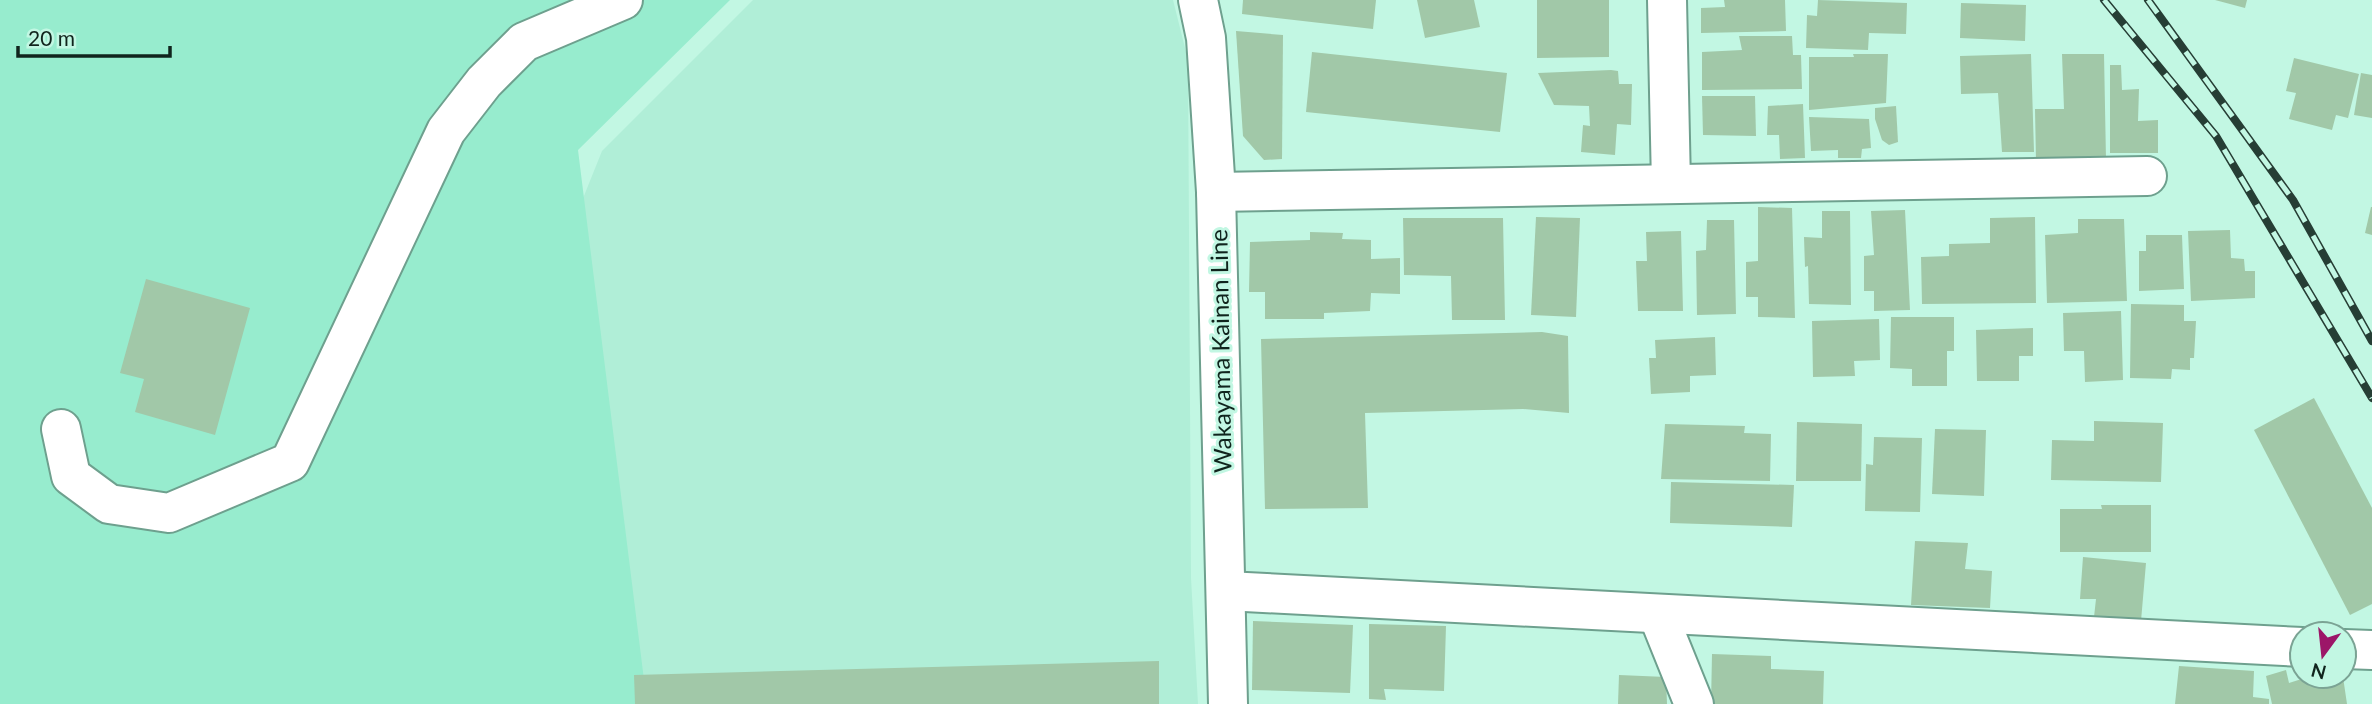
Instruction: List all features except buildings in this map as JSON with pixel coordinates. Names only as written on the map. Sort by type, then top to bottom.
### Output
[{"type":"street","points":[[61,429],[71,476],[109,504],[169,513],[290,462],[446,131],[484,82],[524,42],[623,0]]},
{"type":"street","name":"Wakayama Kainan Line","points":[[1198,0],[1206,38],[1216,192],[1228,704]]},
{"type":"street","points":[[1667,0],[1671,184]]},
{"type":"street","points":[[1216,192],[2147,176]]},
{"type":"street","points":[[1226,590],[1658,615],[2288,645]]},
{"type":"street","points":[[1658,615],[1694,704]]},
{"type":"shaded area","points":[[0,0],[730,0],[578,150],[647,704],[0,704]]},
{"type":"shaded area","points":[[753,0],[1173,0],[1188,60],[1191,578],[1198,704],[585,704],[537,313],[602,151]]},
{"type":"railway","points":[[2104,0],[2216,136],[2372,398]]},
{"type":"railway","points":[[2148,0],[2293,200],[2372,341]]}]
